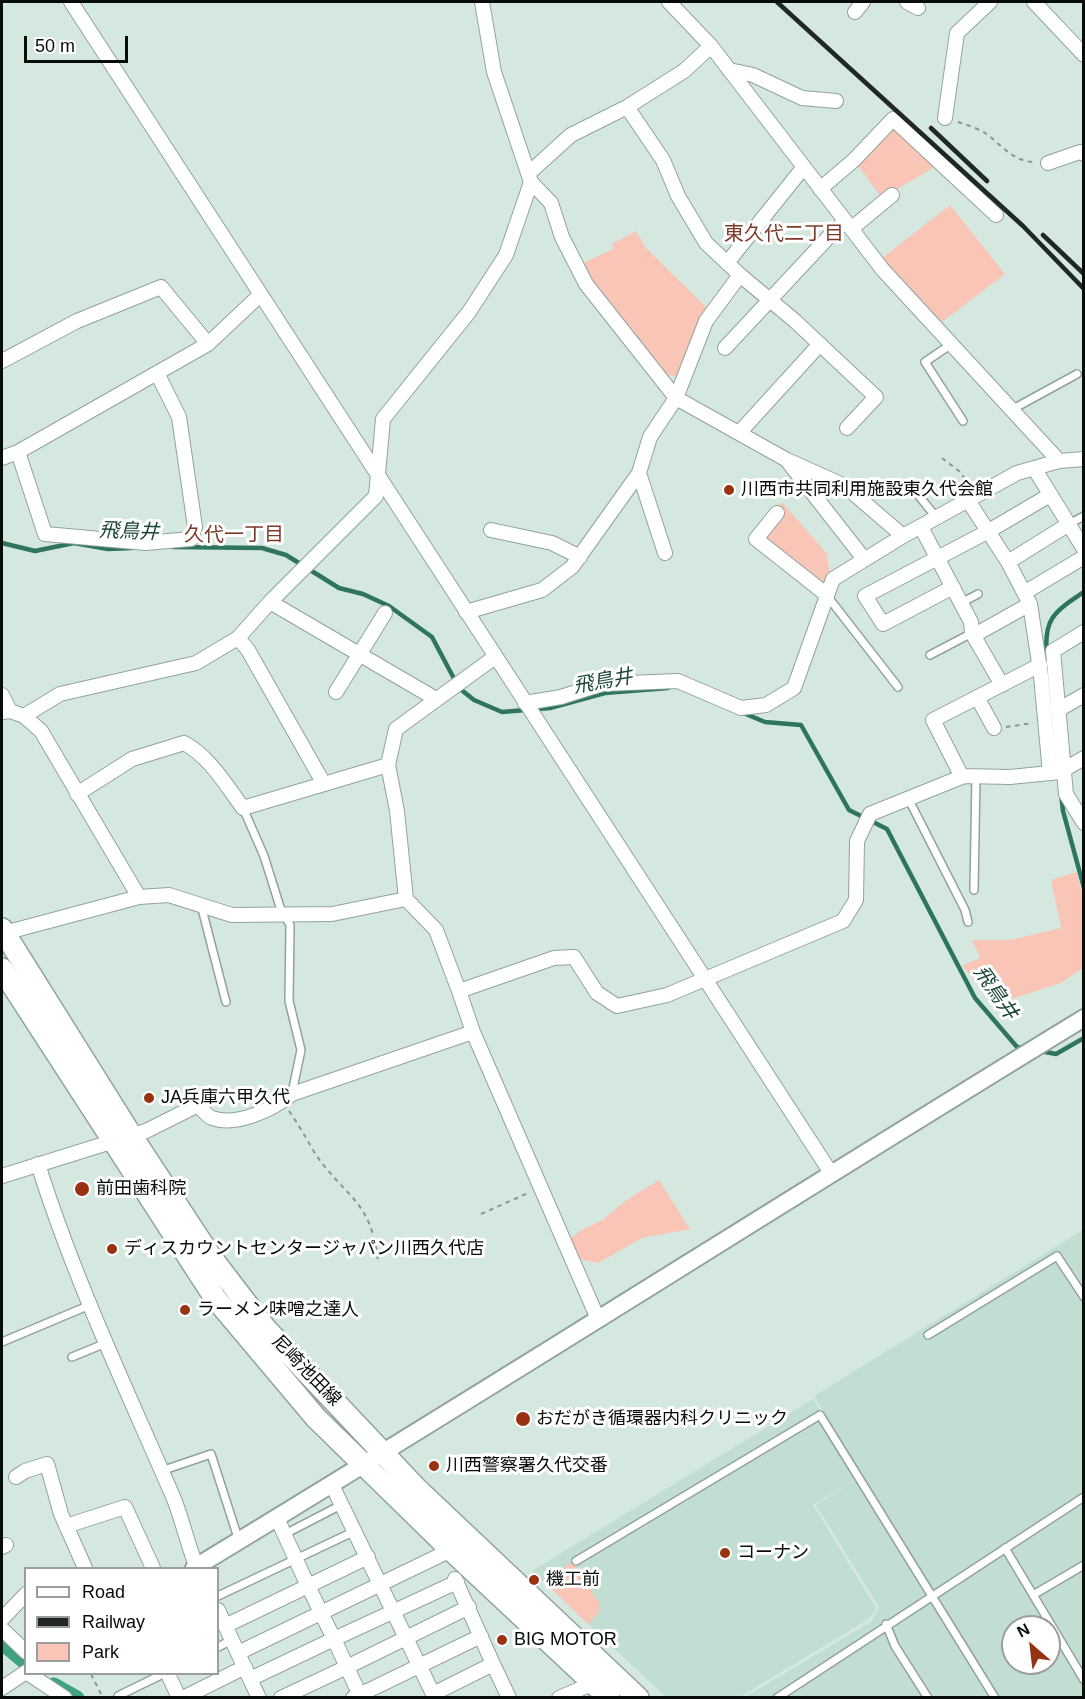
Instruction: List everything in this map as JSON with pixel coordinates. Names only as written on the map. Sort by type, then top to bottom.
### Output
[{"type":"main road","name":"尼崎池田線","points":[[3,931],[215,1298],[316,1418],[451,1550],[601,1690]]},
{"type":"main road","name":"尼崎池田線","points":[[2,969],[9,993],[266,1329],[384,1452],[417,1490],[638,1698]]},
{"type":"street","points":[[482,2],[494,72],[530,177],[551,203],[562,237],[586,284],[676,398],[787,460],[845,486],[903,536]]},
{"type":"street","points":[[669,2],[711,46],[883,270],[953,343],[1059,461]]},
{"type":"street","points":[[945,118],[957,33],[990,2]]},
{"type":"street","points":[[1034,2],[1083,55]]},
{"type":"street","points":[[74,3],[260,295],[831,1173]]},
{"type":"street","points":[[24,716],[60,694],[196,663],[238,638],[270,602],[376,496],[380,477],[383,419],[469,312],[506,255],[530,177],[571,135],[627,107],[684,71],[711,46]]},
{"type":"street","points":[[729,69],[753,75],[802,98],[836,101]]},
{"type":"street","points":[[627,107],[663,160],[678,196],[706,243],[876,397],[848,428]]},
{"type":"street","points":[[820,189],[854,160],[893,119],[996,215]]},
{"type":"street","points":[[1048,163],[1080,152],[1083,154]]},
{"type":"street","points":[[727,263],[803,168]]},
{"type":"street","points":[[725,348],[836,229],[848,226],[892,195]]},
{"type":"street","points":[[466,612],[542,590],[572,567],[639,473],[650,437],[676,398],[706,321],[740,275]]},
{"type":"street","points":[[2,361],[77,321],[160,287],[208,344]]},
{"type":"street","points":[[2,458],[18,452],[208,344],[260,295]]},
{"type":"street","points":[[739,433],[820,344]]},
{"type":"street","points":[[18,452],[45,534],[146,543],[191,539],[195,527],[179,417],[157,373]]},
{"type":"street","points":[[525,703],[561,698],[602,684],[678,681],[741,708],[766,705],[794,688],[832,579],[903,536],[1017,473],[1059,461],[1083,459]]},
{"type":"street","points":[[787,460],[864,559]]},
{"type":"street","points":[[1034,468],[1083,549]]},
{"type":"street","points":[[639,473],[665,553]]},
{"type":"street","points":[[953,587],[885,627],[866,596],[987,532],[1050,495]]},
{"type":"street","points":[[973,498],[987,532],[1008,562],[1027,599],[1040,665],[1050,773]]},
{"type":"street","points":[[777,513],[756,539],[827,596]]},
{"type":"street","points":[[1008,562],[1069,524]]},
{"type":"street","points":[[921,527],[971,622],[972,633],[1002,685]]},
{"type":"street","points":[[491,530],[552,543],[580,557]]},
{"type":"street","points":[[972,633],[980,632],[1083,557]]},
{"type":"street","points":[[270,602],[436,699]]},
{"type":"street","points":[[336,692],[385,613]]},
{"type":"street","points":[[1083,632],[1053,651],[1066,794],[1083,821]]},
{"type":"street","points":[[238,638],[248,650],[324,784]]},
{"type":"street","points":[[495,657],[396,729],[388,765],[397,811],[406,899],[436,930],[473,1032],[598,1319]]},
{"type":"street","points":[[969,776],[933,720],[1040,665]]},
{"type":"street","points":[[2,695],[6,711],[24,716],[41,731],[139,897]]},
{"type":"street","points":[[977,697],[994,728]]},
{"type":"street","points":[[1058,710],[1082,700]]},
{"type":"street","points":[[78,794],[132,759],[184,743],[194,748],[214,770],[243,808],[388,765]]},
{"type":"street","points":[[459,991],[554,958],[574,957],[597,993],[617,1006],[667,995],[843,921],[856,900],[857,841],[870,813],[969,776],[1010,777],[1050,773],[1065,769],[1083,758]]},
{"type":"street","points":[[3,931],[139,897],[169,895],[232,915],[332,914],[406,899]]},
{"type":"street","points":[[198,1567],[364,1466],[1083,1018]]},
{"type":"street","points":[[2,1176],[121,1138],[198,1106],[211,1118],[236,1120],[287,1098],[473,1032]]},
{"type":"street","points":[[38,1164],[54,1214],[90,1305],[175,1502],[196,1567]]},
{"type":"street","points":[[16,1477],[24,1471],[46,1464],[66,1526],[84,1567]]},
{"type":"street","points":[[332,1485],[408,1637],[431,1696],[493,1664]]},
{"type":"street","points":[[66,1526],[125,1508],[152,1567]]},
{"type":"street","points":[[277,1518],[347,1667],[358,1697],[481,1636]]},
{"type":"street","points":[[238,1653],[451,1550]]},
{"type":"street","points":[[225,1626],[368,1557]]},
{"type":"street","points":[[166,1675],[181,1698],[334,1639],[456,1580],[505,1696]]},
{"type":"street","points":[[2,1619],[24,1596]]},
{"type":"street","points":[[281,1698],[469,1607]]},
{"type":"street","points":[[219,1614],[247,1673],[255,1696]]},
{"type":"street","points":[[2,1629],[24,1650]]},
{"type":"street","points":[[2,1688],[24,1675]]},
{"type":"street","points":[[29,1675],[49,1694],[65,1698]]},
{"type":"street","points":[[559,1698],[601,1690]]},
{"type":"lane","points":[[953,343],[925,362],[963,422]]},
{"type":"lane","points":[[1013,409],[1068,383],[1077,374]]},
{"type":"lane","points":[[919,496],[937,519]]},
{"type":"lane","points":[[1069,524],[1083,516]]},
{"type":"lane","points":[[961,603],[978,594]]},
{"type":"lane","points":[[827,596],[897,687]]},
{"type":"lane","points":[[930,655],[972,633]]},
{"type":"lane","points":[[969,776],[974,890]]},
{"type":"lane","points":[[908,798],[965,910],[968,922]]},
{"type":"lane","points":[[243,808],[264,856],[284,915],[290,925],[289,1001],[301,1050],[287,1098]]},
{"type":"lane","points":[[201,904],[226,1002]]},
{"type":"lane","points":[[928,1335],[1057,1256],[1083,1297]]},
{"type":"lane","points":[[2,1342],[90,1305]]},
{"type":"lane","points":[[72,1357],[106,1344]]},
{"type":"lane","points":[[576,1560],[820,1414],[995,1698]]},
{"type":"lane","points":[[161,1471],[211,1454],[239,1541]]},
{"type":"lane","points":[[777,1698],[886,1624],[1083,1497]]},
{"type":"lane","points":[[285,1534],[342,1504]]},
{"type":"lane","points":[[219,1596],[355,1531]]},
{"type":"lane","points":[[1005,1548],[1083,1680]]},
{"type":"lane","points":[[1033,1595],[1083,1565]]},
{"type":"lane","points":[[886,1624],[895,1646],[928,1698]]},
{"type":"lane","points":[[219,1646],[232,1640]]},
{"type":"lane","points":[[118,1696],[163,1675]]},
{"type":"path","points":[[945,118],[985,133],[1004,151],[1027,162],[1048,163]]},
{"type":"path","points":[[942,459],[959,471],[973,498]]},
{"type":"path","points":[[994,728],[1045,722]]},
{"type":"path","points":[[287,1098],[316,1155],[361,1206],[375,1237],[378,1261]]},
{"type":"path","points":[[481,1214],[541,1188]]},
{"type":"path","points":[[92,1675],[103,1698]]},
{"type":"shaded area","points":[[1083,1230],[1083,1697],[745,1697],[872,1621],[879,1607],[816,1505],[862,1475],[813,1505],[876,1608],[870,1618],[740,1697],[666,1697],[532,1571],[813,1399],[859,1471],[814,1396]]},
{"type":"green space","points":[[894,125],[935,167],[882,198],[856,163]]},
{"type":"green space","points":[[950,205],[1005,274],[938,325],[881,259]]},
{"type":"green space","points":[[636,231],[646,248],[706,307],[696,325],[678,376],[662,375],[592,284],[581,264],[613,249],[612,244]]},
{"type":"green space","points":[[782,502],[827,554],[830,576],[823,585],[757,533]]},
{"type":"green space","points":[[1077,872],[1083,898],[1083,968],[1061,983],[996,1004],[962,966],[980,958],[972,940],[1010,940],[1061,928],[1051,880]]},
{"type":"green space","points":[[659,1180],[690,1229],[642,1238],[598,1263],[578,1259],[570,1239],[580,1231],[604,1219],[625,1201]]},
{"type":"green space","points":[[573,1562],[599,1603],[599,1612],[588,1624],[542,1580]]},
{"type":"waterway","name":"飛鳥井","points":[[2,543],[35,551],[74,543],[108,549],[132,548]]},
{"type":"waterway","name":"飛鳥井","points":[[173,547],[262,548],[286,555],[339,588],[363,594],[389,606],[432,637],[459,688],[474,700],[502,712],[550,708],[605,693],[668,688]]},
{"type":"waterway","points":[[1047,656],[1047,633],[1053,618],[1065,605],[1084,592]]},
{"type":"waterway","name":"飛鳥井","points":[[741,712],[765,722],[801,725],[849,810],[887,829],[975,998],[1017,1047],[1026,1049]]},
{"type":"waterway","points":[[1061,793],[1063,811],[1084,888]]},
{"type":"waterway","name":"飛鳥井","points":[[1040,1051],[1056,1054],[1084,1038]]},
{"type":"waterway","points":[[2,1643],[24,1661]]},
{"type":"waterway","points":[[54,1685],[77,1698]]},
{"type":"railway","points":[[777,2],[1023,226],[1084,289]]},
{"type":"railway","points":[[931,128],[987,181]]},
{"type":"railway","points":[[1043,235],[1084,274]]},
{"type":"place","name":"川西市共同利用施設東久代会館","points":[[729,490]]},
{"type":"place","name":"JA兵庫六甲久代","points":[[149,1098]]},
{"type":"place","name":"前田歯科院","points":[[82,1189]]},
{"type":"place","name":"ディスカウントセンタージャパン川西久代店","points":[[112,1249]]},
{"type":"place","name":"ラーメン味噌之達人","points":[[185,1310]]},
{"type":"place","name":"おだがき循環器内科クリニック","points":[[523,1419]]},
{"type":"place","name":"川西警察署久代交番","points":[[434,1466]]},
{"type":"place","name":"コーナン","points":[[725,1553]]},
{"type":"place","name":"機工前","points":[[534,1580]]},
{"type":"place","name":"BIG MOTOR","points":[[502,1640]]},
{"type":"district","name":"東久代二丁目","points":[[784,234]]},
{"type":"district","name":"久代一丁目","points":[[234,535]]}]
